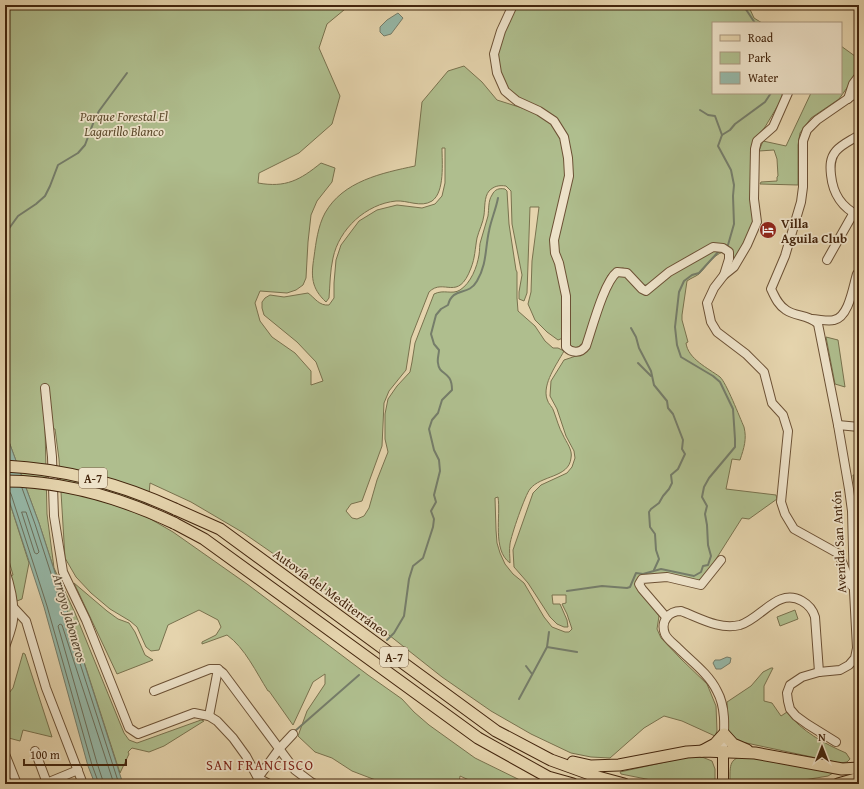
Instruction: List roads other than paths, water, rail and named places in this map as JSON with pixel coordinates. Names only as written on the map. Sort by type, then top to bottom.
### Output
[{"type":"highway","name":"Autovía del Mediterráneo","points":[[5,466],[74,474],[103,481],[148,496],[220,529],[496,731],[551,760],[598,777],[624,784]]},
{"type":"highway","name":"A-7","points":[[5,481],[30,482],[100,494],[146,510],[204,539],[478,738],[548,776],[573,784]]},
{"type":"highway","points":[[462,706],[545,750],[573,762],[591,766],[619,765],[687,752],[701,751],[755,753]]},
{"type":"highway","points":[[701,751],[715,744],[724,734],[739,748],[755,753],[842,768],[859,768]]},
{"type":"highway","points":[[548,776],[561,784]]},
{"type":"highway","points":[[838,784],[859,778]]},
{"type":"main road","points":[[723,752],[723,784]]},
{"type":"street","points":[[513,5],[501,31],[494,54],[497,73],[505,91],[517,101],[539,111],[554,121],[564,137],[568,158],[569,176],[554,240],[554,253],[559,263],[566,296],[566,347],[569,351],[578,352],[583,350],[586,346],[598,310],[612,276],[617,272],[627,273],[642,289],[646,291],[669,272],[714,247],[723,248],[729,252],[729,259],[724,274],[714,288],[707,303],[711,322],[717,332],[746,354],[764,372],[772,403],[783,415],[788,431],[781,502],[785,514],[794,529],[839,554],[854,592]]},
{"type":"street","points":[[848,99],[853,84],[859,76]]},
{"type":"street","points":[[857,274],[842,317],[834,320],[812,319],[786,310],[776,300],[771,289],[784,256],[801,202],[803,187],[803,141],[807,130],[817,120],[859,91]]},
{"type":"street","points":[[724,274],[734,267],[747,245],[757,222],[754,200],[755,149],[757,141],[772,127],[788,94]]},
{"type":"street","points":[[827,260],[856,215],[842,204],[835,194],[832,184],[831,160],[836,152],[859,135]]},
{"type":"street","name":"Avenida San Antón","points":[[812,319],[818,324],[821,334],[852,511],[857,659],[840,670],[819,672],[802,676],[790,685],[787,693],[790,709],[796,716],[836,742]]},
{"type":"street","points":[[45,388],[52,457],[54,516],[63,572],[86,620],[129,728],[138,734],[194,713],[209,716],[226,729],[246,756],[257,781]]},
{"type":"street","points":[[838,425],[859,427]]},
{"type":"street","points":[[666,617],[642,589],[640,584],[642,579],[667,578],[701,585],[721,560]]},
{"type":"street","points":[[5,570],[14,607],[13,620],[5,647]]},
{"type":"street","points":[[723,752],[723,713],[718,692],[712,682],[665,635],[664,623],[666,617],[675,611],[681,611],[716,625],[736,625],[748,621],[771,604],[782,599],[790,598],[799,600],[813,610],[816,617],[819,672]]},
{"type":"street","points":[[14,607],[26,621],[46,688],[83,784]]},
{"type":"street","points":[[209,716],[218,669]]},
{"type":"street","points":[[154,691],[210,670],[218,669],[223,672],[295,770],[315,784]]},
{"type":"street","points":[[257,781],[279,749],[292,734]]},
{"type":"street","points":[[35,751],[45,783],[78,770]]},
{"type":"street","points":[[5,754],[17,784]]},
{"type":"street","points":[[257,781],[268,784]]},
{"type":"water","points":[[398,13],[403,18],[391,34],[384,36],[380,32],[380,27],[387,20]]},
{"type":"water","points":[[5,431],[39,523],[123,784],[95,784],[88,766],[44,607],[5,488]]},
{"type":"water","points":[[727,657],[731,658],[730,663],[721,669],[716,669],[713,663],[715,660],[720,660]]},
{"type":"waterway","points":[[745,5],[745,8],[754,22]]},
{"type":"waterway","points":[[5,234],[18,216],[45,196],[58,165],[78,153],[85,145],[99,111],[127,73]]},
{"type":"waterway","points":[[728,245],[734,224],[734,185],[731,170],[718,146],[722,135],[765,102],[770,94]]},
{"type":"waterway","points":[[700,110],[708,115],[715,116],[722,135]]},
{"type":"waterway","points":[[387,640],[394,633],[404,616],[409,579],[413,566],[423,558],[433,527],[434,519],[431,511],[436,502],[434,495],[440,471],[439,460],[434,450],[429,429],[432,420],[438,413],[442,400],[452,390],[450,379],[439,367],[439,350],[434,344],[431,334],[436,315],[441,309],[448,305],[453,295],[473,286],[483,269],[490,227],[498,198]]},
{"type":"waterway","points":[[567,591],[602,586],[627,588],[630,587],[636,573],[643,574],[661,569],[694,576],[701,572],[703,566],[708,565],[711,556],[708,545],[705,514],[707,506],[702,497],[704,487],[709,478],[735,447],[733,409],[720,382],[713,376],[681,357],[677,345],[675,327],[679,292],[684,281],[692,275],[699,273],[719,251]]},
{"type":"waterway","points":[[631,328],[651,371],[654,385],[667,401],[668,408],[673,414],[683,440],[682,449],[685,454],[678,469],[671,475],[672,483],[669,489],[659,503],[649,512],[650,527],[655,534],[656,550],[659,559],[654,570]]},
{"type":"waterway","points":[[638,363],[651,376]]},
{"type":"waterway","points":[[519,699],[547,647],[549,632]]},
{"type":"waterway","points":[[547,647],[577,652]]},
{"type":"waterway","points":[[526,666],[532,674]]},
{"type":"waterway","points":[[295,731],[359,675]]},
{"type":"place","name":"Villa Aguila Club","points":[[768,230]]},
{"type":"district","name":"SAN FRANCISCO","points":[[260,765]]},
{"type":"park label","name":"Parque Forestal El Lagarillo Blanco","points":[[124,124]]},
{"type":"water label","name":"Arroyo Jaboneros","points":[[70,618]]}]
